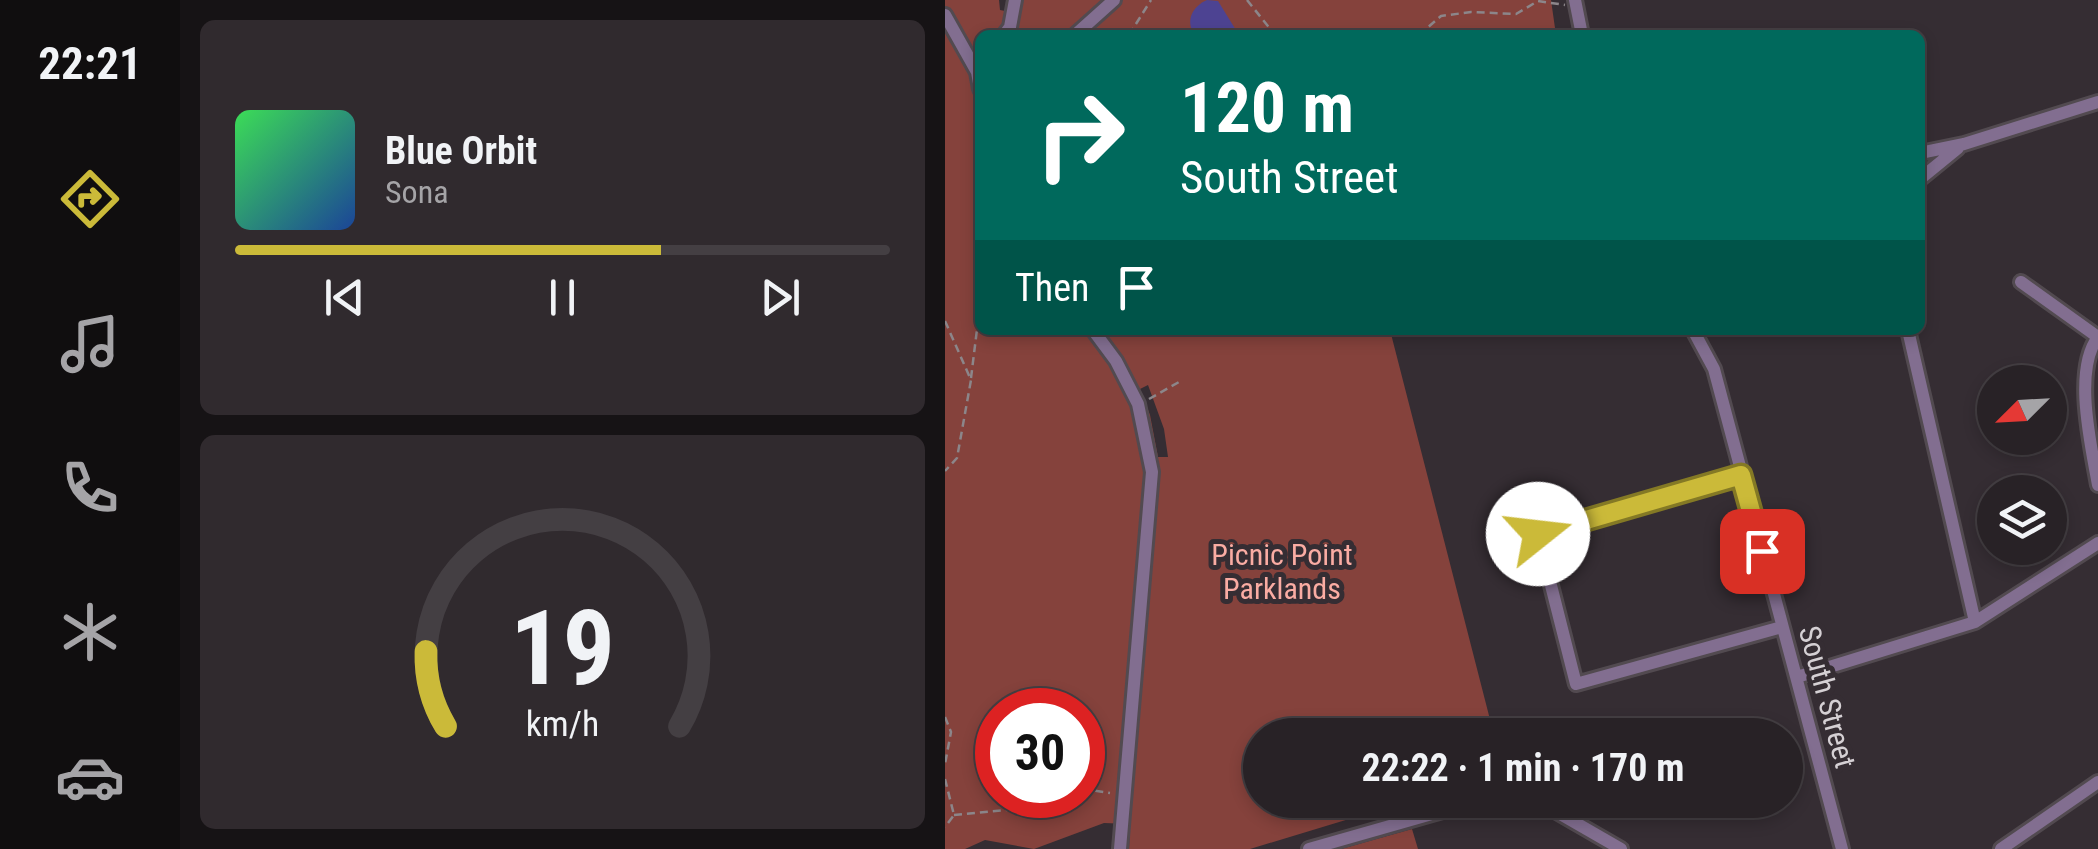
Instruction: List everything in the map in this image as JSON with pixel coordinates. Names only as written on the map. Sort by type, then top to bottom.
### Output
[{"type":"street","points":[[1008,30],[1015,0]]},
{"type":"street","points":[[1080,30],[1113,0]]},
{"type":"street","points":[[1576,4],[1581,30]]},
{"type":"street","points":[[945,15],[975,65]]},
{"type":"street","points":[[1925,151],[1964,144],[2098,102]]},
{"type":"street","points":[[1925,174],[1964,144]]},
{"type":"street","points":[[2021,282],[2098,336],[2089,348],[2086,364],[2088,430],[2098,485]]},
{"type":"street","points":[[1097,335],[1116,361],[1138,404],[1149,442],[1152,487],[1121,849]]},
{"type":"street","name":"South Street","points":[[1696,335],[1714,369],[1842,849]]},
{"type":"street","points":[[1908,335],[1975,622]]},
{"type":"street","points":[[2087,400],[2098,383]]},
{"type":"street","points":[[1741,475],[1538,534],[1576,684],[1782,627]]},
{"type":"street","points":[[1797,678],[1975,622],[2098,543]]},
{"type":"street","points":[[2001,849],[2098,782]]},
{"type":"street","points":[[1309,849],[1418,818]]},
{"type":"street","points":[[1567,818],[1621,849]]},
{"type":"path","points":[[1132,30],[1151,0]]},
{"type":"path","points":[[1247,0],[1271,30]]},
{"type":"path","points":[[1425,30],[1441,16],[1471,12],[1516,14],[1538,1],[1576,4]]},
{"type":"path","points":[[945,321],[971,380]]},
{"type":"path","points":[[945,471],[957,458],[976,335]]},
{"type":"path","points":[[1138,404],[1179,382]]},
{"type":"path","points":[[945,717],[951,732],[945,764]]},
{"type":"path","points":[[945,780],[954,815]]},
{"type":"path","points":[[1105,792],[1125,794]]},
{"type":"path","points":[[945,827],[954,815],[975,813]]},
{"type":"green space","name":"Picnic Point Parklands","points":[[945,0],[999,0],[1000,10],[1010,12],[1011,0],[1551,0],[1555,30],[975,30],[975,335],[1391,335],[1490,718],[1243,718],[1243,818],[1352,818],[1250,849],[1129,849],[1130,824],[1104,823],[1034,849],[985,840],[965,849],[945,849]],"holes":[[[1148,385],[1164,429],[1168,457],[1158,457],[1150,415],[1140,389]]]},
{"type":"green space","points":[[1412,829],[1418,849],[1341,849]]},
{"type":"shaded area","points":[[1207,0],[1218,1],[1236,30],[1192,30],[1192,14]]},
{"type":"route","points":[[1538,534],[1741,475],[1762,551]]}]
